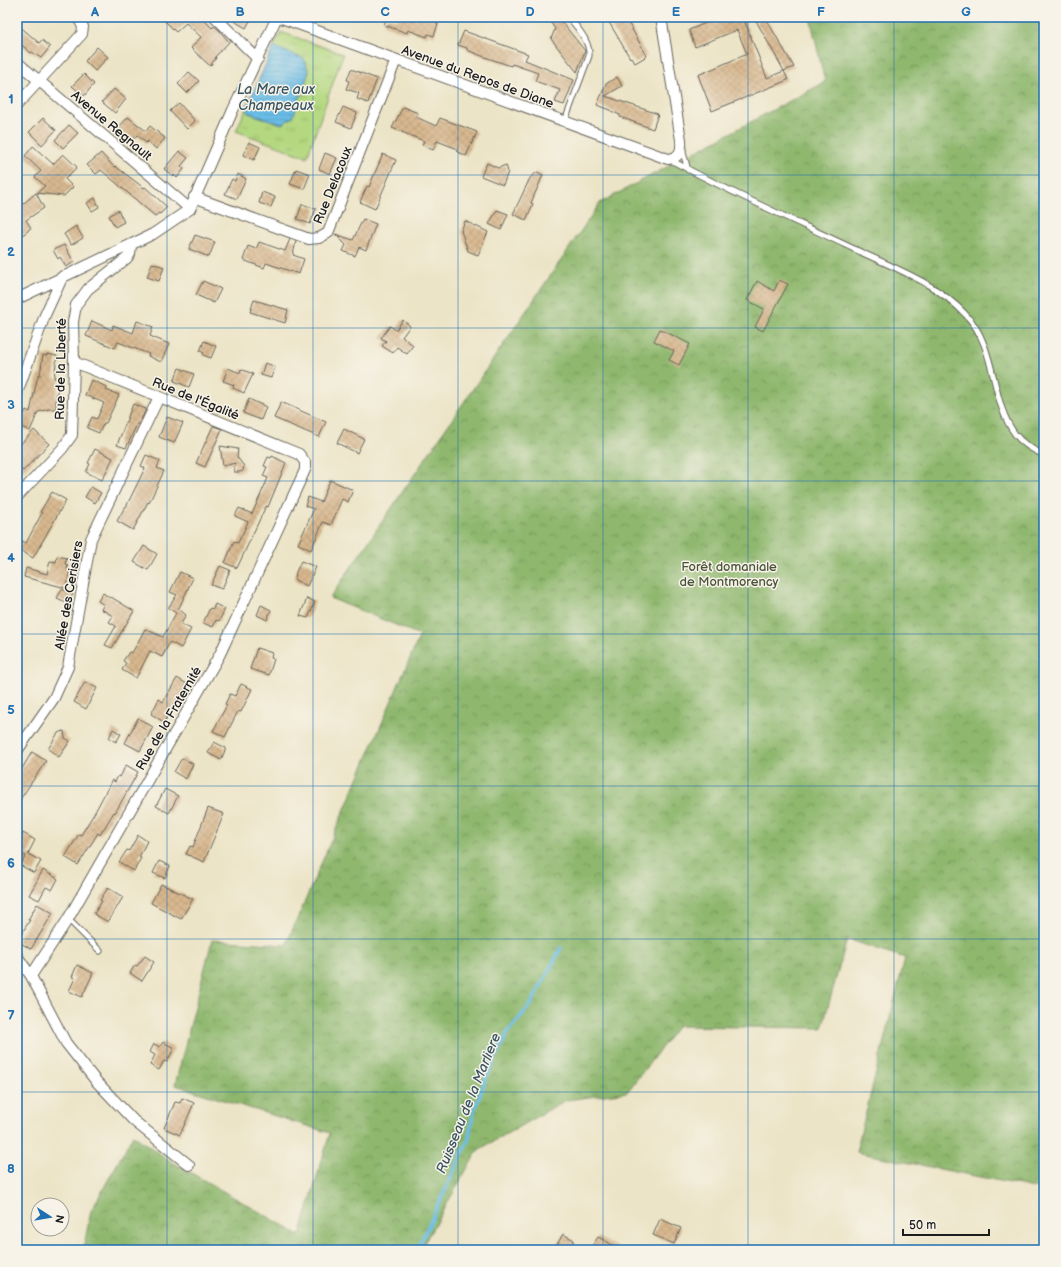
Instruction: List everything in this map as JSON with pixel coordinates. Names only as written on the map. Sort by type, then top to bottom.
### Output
[{"type":"street","points":[[17,105],[82,34],[83,27],[78,17]]},
{"type":"street","points":[[215,17],[258,59]]},
{"type":"street","points":[[17,299],[62,276],[153,234],[190,209],[194,197],[278,17]]},
{"type":"street","name":"Avenue du Repos de Diane","points":[[278,17],[668,159]]},
{"type":"street","points":[[661,17],[682,146],[678,156],[668,159]]},
{"type":"street","name":"Rue Delacoux","points":[[194,197],[309,239],[319,238],[328,233],[396,60]]},
{"type":"street","name":"Avenue Regnault","points":[[17,62],[190,209]]},
{"type":"street","name":"Rue de la Liberté","points":[[17,497],[62,449],[72,435],[74,362],[72,322],[76,305],[88,289],[127,258],[131,245]]},
{"type":"street","points":[[17,393],[45,315],[62,276]]},
{"type":"street","name":"Rue de l'Égalité","points":[[74,362],[299,454],[305,462]]},
{"type":"street","name":"Allée des Cerisiers","points":[[17,751],[54,698],[68,667],[91,539],[159,397]]},
{"type":"street","name":"Rue de la Fraternité","points":[[31,976],[68,919],[220,654],[305,470],[305,462]]},
{"type":"street","points":[[17,956],[31,976],[66,1043],[96,1081],[134,1121],[189,1165]]},
{"type":"lane","points":[[565,121],[589,56],[590,48],[588,42],[569,17]]},
{"type":"lane","points":[[682,146],[688,170]]},
{"type":"lane","points":[[668,159],[710,182],[915,278],[951,300],[968,316],[978,330],[985,346],[1000,403],[1014,434],[1026,445],[1044,455]]},
{"type":"lane","points":[[68,919],[100,951]]},
{"type":"green space","name":"Forêt domaniale de Montmorency","points":[[810,17],[1044,17],[1044,1190],[856,1152],[905,958],[847,939],[822,1028],[678,1026],[627,1092],[566,1100],[478,1150],[420,1250],[83,1250],[91,1211],[133,1135],[172,1162],[300,1235],[330,1133],[175,1085],[212,940],[286,945],[420,635],[330,598],[600,203],[825,82]]},
{"type":"green space","points":[[281,32],[343,54],[307,157],[236,131]]},
{"type":"water","name":"La Mare aux Champeaux","points":[[275,47],[304,59],[309,72],[293,117],[282,124],[248,113],[247,106],[273,48]]},
{"type":"building","points":[[161,17],[201,17],[212,28],[214,26],[219,30],[229,42],[215,57],[216,58],[210,66],[191,48],[201,37],[186,23],[176,32]]},
{"type":"building","points":[[227,17],[252,17],[246,28]]},
{"type":"building","points":[[387,17],[397,20],[398,17],[438,17],[436,23],[438,24],[434,36],[428,34],[427,37],[408,30],[407,33],[384,25]]},
{"type":"building","points":[[555,17],[558,17],[585,51],[577,72],[551,39],[555,29],[551,23]]},
{"type":"building","points":[[606,17],[625,17],[647,56],[635,63],[631,57],[630,58]]},
{"type":"building","points":[[720,17],[743,17],[767,78],[784,71],[788,80],[712,111],[698,75],[747,54],[737,30],[695,47],[689,30]]},
{"type":"building","points":[[754,17],[765,17],[794,67],[784,71]]},
{"type":"building","points":[[17,24],[39,43],[42,40],[50,47],[41,58],[32,52],[31,53],[17,41]]},
{"type":"building","points":[[464,31],[528,54],[525,60],[574,80],[564,105],[555,102],[560,90],[535,81],[538,73],[482,56],[458,45]]},
{"type":"building","points":[[97,47],[108,57],[95,71],[85,61]]},
{"type":"building","points":[[351,69],[377,79],[368,103],[357,99],[359,93],[346,89],[349,81],[347,80]]},
{"type":"building","points":[[189,72],[199,81],[187,93],[178,84]]},
{"type":"building","points":[[84,74],[94,84],[84,96],[72,86]]},
{"type":"building","points":[[617,77],[622,86],[605,96],[658,114],[653,129],[620,117],[620,115],[611,110],[597,105],[606,84]]},
{"type":"building","points":[[114,89],[126,99],[115,113],[102,102]]},
{"type":"building","points":[[179,103],[195,121],[187,129],[170,111]]},
{"type":"building","points":[[343,107],[357,113],[351,128],[336,122]]},
{"type":"building","points":[[403,107],[418,113],[416,117],[436,126],[440,118],[477,132],[466,156],[456,151],[458,149],[437,141],[433,150],[422,145],[424,141],[392,128]]},
{"type":"building","points":[[128,117],[146,131],[150,126],[165,138],[156,149],[148,141],[146,143],[137,135],[132,141],[118,128]]},
{"type":"building","points":[[43,118],[56,130],[42,145],[29,132]]},
{"type":"building","points":[[69,125],[78,133],[63,148],[55,140]]},
{"type":"building","points":[[249,142],[260,147],[254,160],[243,155]]},
{"type":"building","points":[[33,146],[53,164],[63,154],[77,167],[65,179],[73,187],[64,196],[37,193],[45,186],[35,177],[41,171],[25,156]]},
{"type":"building","points":[[179,151],[188,158],[181,166],[184,169],[177,178],[164,169]]},
{"type":"building","points":[[101,153],[114,167],[115,166],[144,188],[145,187],[167,207],[160,214],[159,213],[155,216],[101,170],[96,174],[87,165]]},
{"type":"building","points":[[325,153],[337,158],[330,174],[319,169]]},
{"type":"building","points":[[383,154],[396,160],[375,209],[360,202],[367,186],[369,187]]},
{"type":"building","points":[[487,163],[498,168],[506,165],[508,172],[503,185],[481,176]]},
{"type":"building","points":[[296,169],[310,174],[304,189],[290,184]]},
{"type":"building","points":[[537,172],[543,175],[531,203],[533,204],[526,220],[513,214],[530,178]]},
{"type":"building","points":[[238,174],[246,179],[237,199],[225,194],[232,179],[235,181]]},
{"type":"building","points":[[262,192],[275,197],[271,207],[259,203]]},
{"type":"building","points":[[36,193],[44,208],[26,220],[31,228],[21,236],[17,229],[17,206],[18,208]]},
{"type":"building","points":[[95,198],[99,207],[92,211],[87,203]]},
{"type":"building","points":[[302,204],[316,209],[310,224],[297,219]]},
{"type":"building","points":[[118,210],[124,222],[115,227],[109,216]]},
{"type":"building","points":[[497,210],[508,214],[501,230],[489,224]]},
{"type":"building","points":[[363,219],[376,224],[366,250],[359,247],[355,256],[343,251],[346,245],[335,234],[353,240]]},
{"type":"building","points":[[465,221],[488,232],[478,255],[468,251],[461,231]]},
{"type":"building","points":[[76,226],[83,238],[71,245],[64,234]]},
{"type":"building","points":[[195,235],[215,242],[209,257],[189,249]]},
{"type":"building","points":[[290,239],[296,241],[293,255],[304,259],[299,274],[266,263],[264,268],[243,260],[248,246],[256,249],[259,242],[285,251]]},
{"type":"building","points":[[64,245],[74,262],[66,267],[60,257],[58,259],[53,250]]},
{"type":"building","points":[[152,263],[164,267],[159,281],[147,277]]},
{"type":"building","points":[[779,280],[788,284],[763,331],[755,327],[764,309],[747,300],[757,281],[774,291]]},
{"type":"building","points":[[203,281],[221,289],[214,303],[196,295]]},
{"type":"building","points":[[254,300],[288,310],[285,323],[250,312]]},
{"type":"building","points":[[403,320],[410,326],[402,337],[413,345],[407,354],[397,347],[393,353],[382,346],[386,341],[381,338],[390,326],[396,330]]},
{"type":"building","points":[[92,321],[112,330],[113,325],[133,333],[137,321],[153,327],[150,336],[169,344],[161,362],[148,356],[149,354],[118,342],[115,348],[86,336]]},
{"type":"building","points":[[660,329],[690,344],[679,365],[669,360],[674,351],[654,341]]},
{"type":"building","points":[[204,341],[216,346],[211,358],[203,355],[204,353],[200,351]]},
{"type":"building","points":[[47,354],[57,356],[54,378],[60,379],[56,397],[56,409],[38,412],[30,431],[17,425],[21,415],[23,416],[26,410],[30,412],[38,375],[40,375],[43,355],[47,356]]},
{"type":"building","points":[[265,363],[274,366],[275,368],[271,378],[261,375]]},
{"type":"building","points":[[179,368],[194,374],[189,387],[174,381]]},
{"type":"building","points":[[228,368],[240,373],[241,369],[253,374],[244,393],[233,388],[234,385],[223,381]]},
{"type":"building","points":[[91,380],[107,387],[106,390],[119,395],[106,423],[104,423],[99,433],[87,428],[92,417],[97,419],[104,403],[85,395]]},
{"type":"building","points":[[249,399],[266,407],[261,420],[243,413]]},
{"type":"building","points":[[281,402],[326,422],[319,437],[274,418]]},
{"type":"building","points":[[133,404],[146,409],[126,448],[117,445]]},
{"type":"building","points":[[167,417],[183,423],[174,443],[159,437]]},
{"type":"building","points":[[213,426],[222,429],[205,467],[196,463]]},
{"type":"building","points":[[344,429],[364,439],[357,453],[337,443]]},
{"type":"building","points":[[34,430],[49,444],[23,471],[17,466],[17,448]]},
{"type":"building","points":[[220,446],[238,449],[237,457],[244,466],[243,471],[234,472],[235,463],[223,466]]},
{"type":"building","points":[[95,449],[113,458],[102,480],[86,472],[90,464],[88,463]]},
{"type":"building","points":[[146,455],[160,461],[157,468],[164,471],[149,503],[148,502],[133,530],[117,521],[126,507],[145,468],[141,466]]},
{"type":"building","points":[[272,456],[286,463],[268,507],[266,506],[237,568],[225,563],[234,541],[238,543],[248,522],[235,516],[239,508],[252,514],[268,478],[263,476],[267,467],[264,466],[268,457],[271,458]]},
{"type":"building","points":[[330,480],[353,490],[348,502],[342,499],[331,525],[323,522],[311,550],[298,544],[314,509],[305,506],[308,497],[321,502]]},
{"type":"building","points":[[91,487],[101,493],[95,503],[85,497]]},
{"type":"building","points":[[52,492],[66,500],[33,558],[18,549],[22,541],[26,543],[42,513],[40,512]]},
{"type":"building","points":[[144,546],[157,554],[148,570],[134,562]]},
{"type":"building","points":[[57,556],[67,558],[65,564],[68,565],[67,569],[70,570],[66,588],[24,577],[26,568],[47,574],[50,561],[56,562]]},
{"type":"building","points":[[301,561],[316,567],[307,586],[295,580],[296,572]]},
{"type":"building","points":[[220,566],[230,570],[222,589],[211,585]]},
{"type":"building","points":[[180,572],[193,578],[178,610],[179,609],[186,615],[181,624],[191,629],[181,648],[170,642],[162,657],[150,651],[136,678],[122,670],[126,663],[123,661],[129,652],[132,653],[145,629],[163,637],[176,613],[168,608],[177,595],[170,592]]},
{"type":"building","points":[[62,589],[73,594],[68,603],[57,598]]},
{"type":"building","points":[[103,593],[134,611],[112,648],[105,645],[116,626],[109,622],[113,616],[101,609],[104,605],[98,601]]},
{"type":"building","points":[[307,598],[315,602],[308,618],[300,616]]},
{"type":"building","points":[[215,604],[225,609],[219,621],[216,620],[213,627],[203,623],[210,608],[213,609]]},
{"type":"building","points":[[261,605],[271,610],[267,620],[257,615]]},
{"type":"building","points":[[257,648],[272,653],[271,658],[274,659],[269,675],[250,669]]},
{"type":"building","points":[[177,678],[187,684],[180,698],[178,697],[164,722],[151,714],[159,699],[163,702]]},
{"type":"building","points":[[85,682],[97,688],[86,709],[74,702]]},
{"type":"building","points":[[241,684],[252,689],[241,712],[238,711],[225,737],[213,731],[227,705],[225,704],[230,694],[235,696]]},
{"type":"building","points":[[138,718],[153,727],[140,751],[125,743]]},
{"type":"building","points":[[113,729],[121,734],[116,742],[109,738]]},
{"type":"building","points":[[64,731],[65,738],[70,741],[59,757],[48,749],[58,733]]},
{"type":"building","points":[[214,742],[226,748],[221,760],[208,753]]},
{"type":"building","points":[[32,752],[46,761],[17,804],[17,777]]},
{"type":"building","points":[[182,758],[193,764],[186,779],[174,772]]},
{"type":"building","points":[[126,765],[138,772],[115,813],[114,812],[100,835],[98,833],[78,865],[65,857],[79,834],[81,835],[112,780],[115,782],[118,776],[120,777]]},
{"type":"building","points":[[165,789],[178,796],[169,813],[156,806]]},
{"type":"building","points":[[208,808],[224,814],[204,862],[186,854],[190,846],[193,847]]},
{"type":"building","points":[[23,833],[35,840],[28,854],[41,861],[34,873],[20,865],[26,856],[17,851],[17,846]]},
{"type":"building","points":[[138,835],[147,841],[139,857],[141,858],[134,871],[119,862],[127,850],[129,851]]},
{"type":"building","points":[[159,861],[170,866],[165,878],[153,873]]},
{"type":"building","points":[[43,870],[58,879],[52,890],[46,887],[39,900],[29,895]]},
{"type":"building","points":[[161,884],[193,899],[181,919],[151,903]]},
{"type":"building","points":[[108,888],[123,897],[108,922],[94,914],[102,901],[100,900]]},
{"type":"building","points":[[37,904],[53,913],[31,949],[17,941],[30,920],[28,920]]},
{"type":"building","points":[[145,956],[154,962],[142,981],[130,973],[135,965],[137,966]]},
{"type":"building","points":[[77,965],[93,973],[82,997],[69,991],[75,978],[72,977]]},
{"type":"building","points":[[163,1042],[174,1048],[167,1062],[164,1061],[159,1070],[150,1065],[155,1055],[150,1052],[154,1044],[160,1047]]},
{"type":"building","points":[[182,1098],[194,1103],[180,1135],[164,1128],[175,1102],[180,1103]]},
{"type":"building","points":[[660,1219],[681,1228],[674,1244],[653,1235]]},
{"type":"building","points":[[563,1234],[574,1240],[569,1250],[554,1250]]},
{"type":"building","points":[[598,1237],[622,1250],[599,1250],[592,1246]]},
{"type":"waterway","name":"Ruisseau de la Marliere","points":[[417,1250],[468,1141],[474,1111],[486,1078],[508,1032],[531,1004],[561,948]]}]
